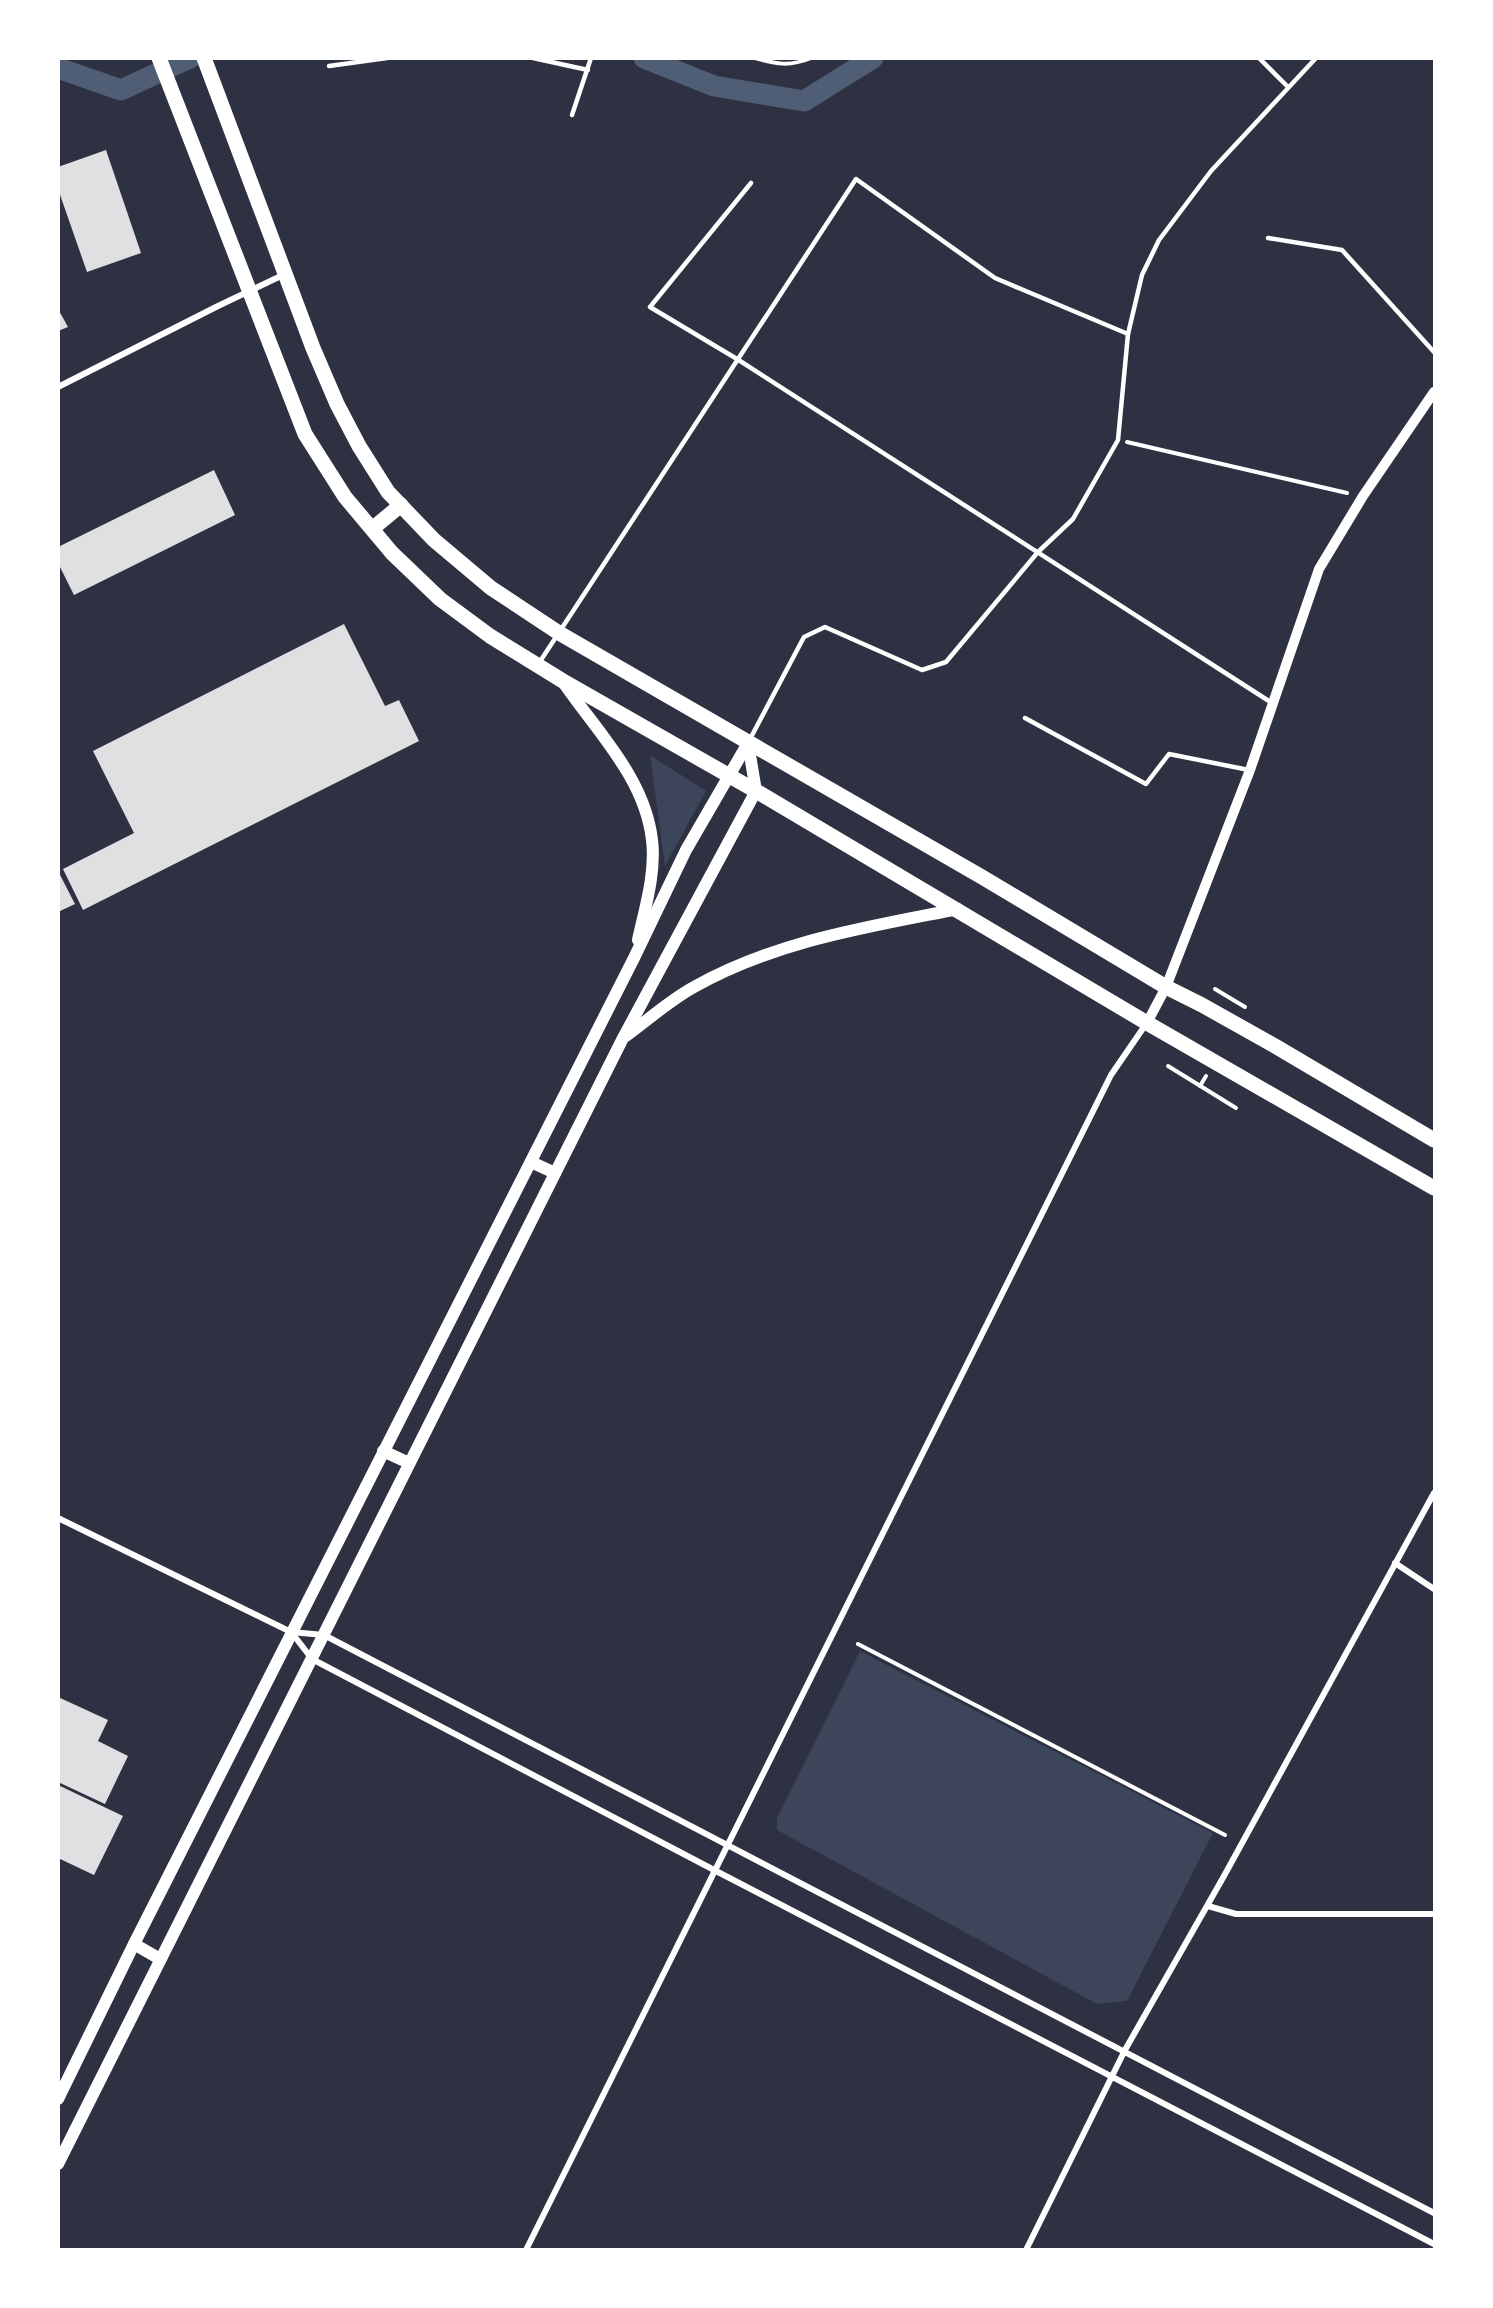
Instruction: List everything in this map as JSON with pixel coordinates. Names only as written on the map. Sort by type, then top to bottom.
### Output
[{"type":"main road","points":[[159,58],[305,434],[345,497],[392,553],[440,599],[490,636],[562,681],[756,790],[1147,1023],[1434,1188]]},
{"type":"main road","points":[[204,58],[313,348],[337,404],[388,492],[434,540],[490,588],[559,633],[982,877],[1166,987],[1256,1036],[1434,1140]]},
{"type":"main road","points":[[372,529],[401,505]]},
{"type":"main road","points":[[562,681],[619,757],[644,804],[652,841],[652,874],[634,958]]},
{"type":"main road","points":[[58,2099],[291,1632],[634,958],[686,850],[747,743]]},
{"type":"main road","points":[[58,2164],[623,1038],[756,790],[747,743]]},
{"type":"main road","points":[[623,1038],[693,987],[768,952],[836,933],[958,909]]},
{"type":"main road","points":[[531,1162],[555,1173]]},
{"type":"main road","points":[[383,1451],[410,1462]]},
{"type":"main road","points":[[134,1944],[160,1959]]},
{"type":"street","points":[[58,387],[286,274]]},
{"type":"street","points":[[526,2250],[1111,1075],[1147,1023],[1166,987],[1250,770],[1319,569],[1363,496],[1434,392]]},
{"type":"street","points":[[1026,2250],[1125,2050],[1208,1906],[1434,1493]]},
{"type":"street","points":[[58,1518],[291,1632],[324,1635],[1125,2050],[1434,2213]]},
{"type":"street","points":[[1395,1563],[1434,1590]]},
{"type":"street","points":[[291,1632],[312,1659],[1434,2244]]},
{"type":"street","points":[[1208,1906],[1236,1914],[1434,1914]]},
{"type":"lane","points":[[329,66],[387,58]]},
{"type":"lane","points":[[533,58],[588,70]]},
{"type":"lane","points":[[572,115],[591,58]]},
{"type":"lane","points":[[1259,58],[1288,87]]},
{"type":"lane","points":[[747,743],[804,637],[825,627],[922,670],[946,662],[1038,552],[1073,519],[1118,440],[1128,334],[1142,275],[1159,240],[1211,171],[1316,58]]},
{"type":"lane","points":[[538,666],[856,179],[995,278],[1128,334]]},
{"type":"lane","points":[[751,183],[650,307],[737,359],[1273,704]]},
{"type":"lane","points":[[1268,238],[1341,250],[1434,352]]},
{"type":"lane","points":[[1025,718],[1146,784],[1169,754],[1250,770]]},
{"type":"path","points":[[754,58],[777,64],[796,64],[811,58]]},
{"type":"path","points":[[1118,440],[1363,496]]},
{"type":"path","points":[[1168,1066],[1236,1108]]},
{"type":"path","points":[[858,1644],[1225,1835]]},
{"type":"shaded area","points":[[650,755],[706,791],[665,866]]},
{"type":"shaded area","points":[[860,1651],[1213,1833],[1127,2001],[1097,2004],[777,1830],[777,1818]]},
{"type":"building","points":[[106,150],[141,253],[87,272],[58,189],[58,167]]},
{"type":"building","points":[[58,309],[68,327],[58,331]]},
{"type":"building","points":[[214,470],[235,515],[74,595],[58,563],[58,547]]},
{"type":"building","points":[[344,624],[385,706],[399,700],[419,741],[83,910],[63,869],[134,833],[93,751]]},
{"type":"building","points":[[58,871],[75,904],[58,912]]},
{"type":"building","points":[[58,1697],[108,1720],[98,1741],[128,1756],[105,1804],[58,1782]]},
{"type":"building","points":[[58,1785],[123,1816],[94,1875],[58,1858]]},
{"type":"waterway","points":[[58,68],[121,90],[190,58]]},
{"type":"waterway","points":[[644,58],[714,86],[804,101],[873,58]]}]
